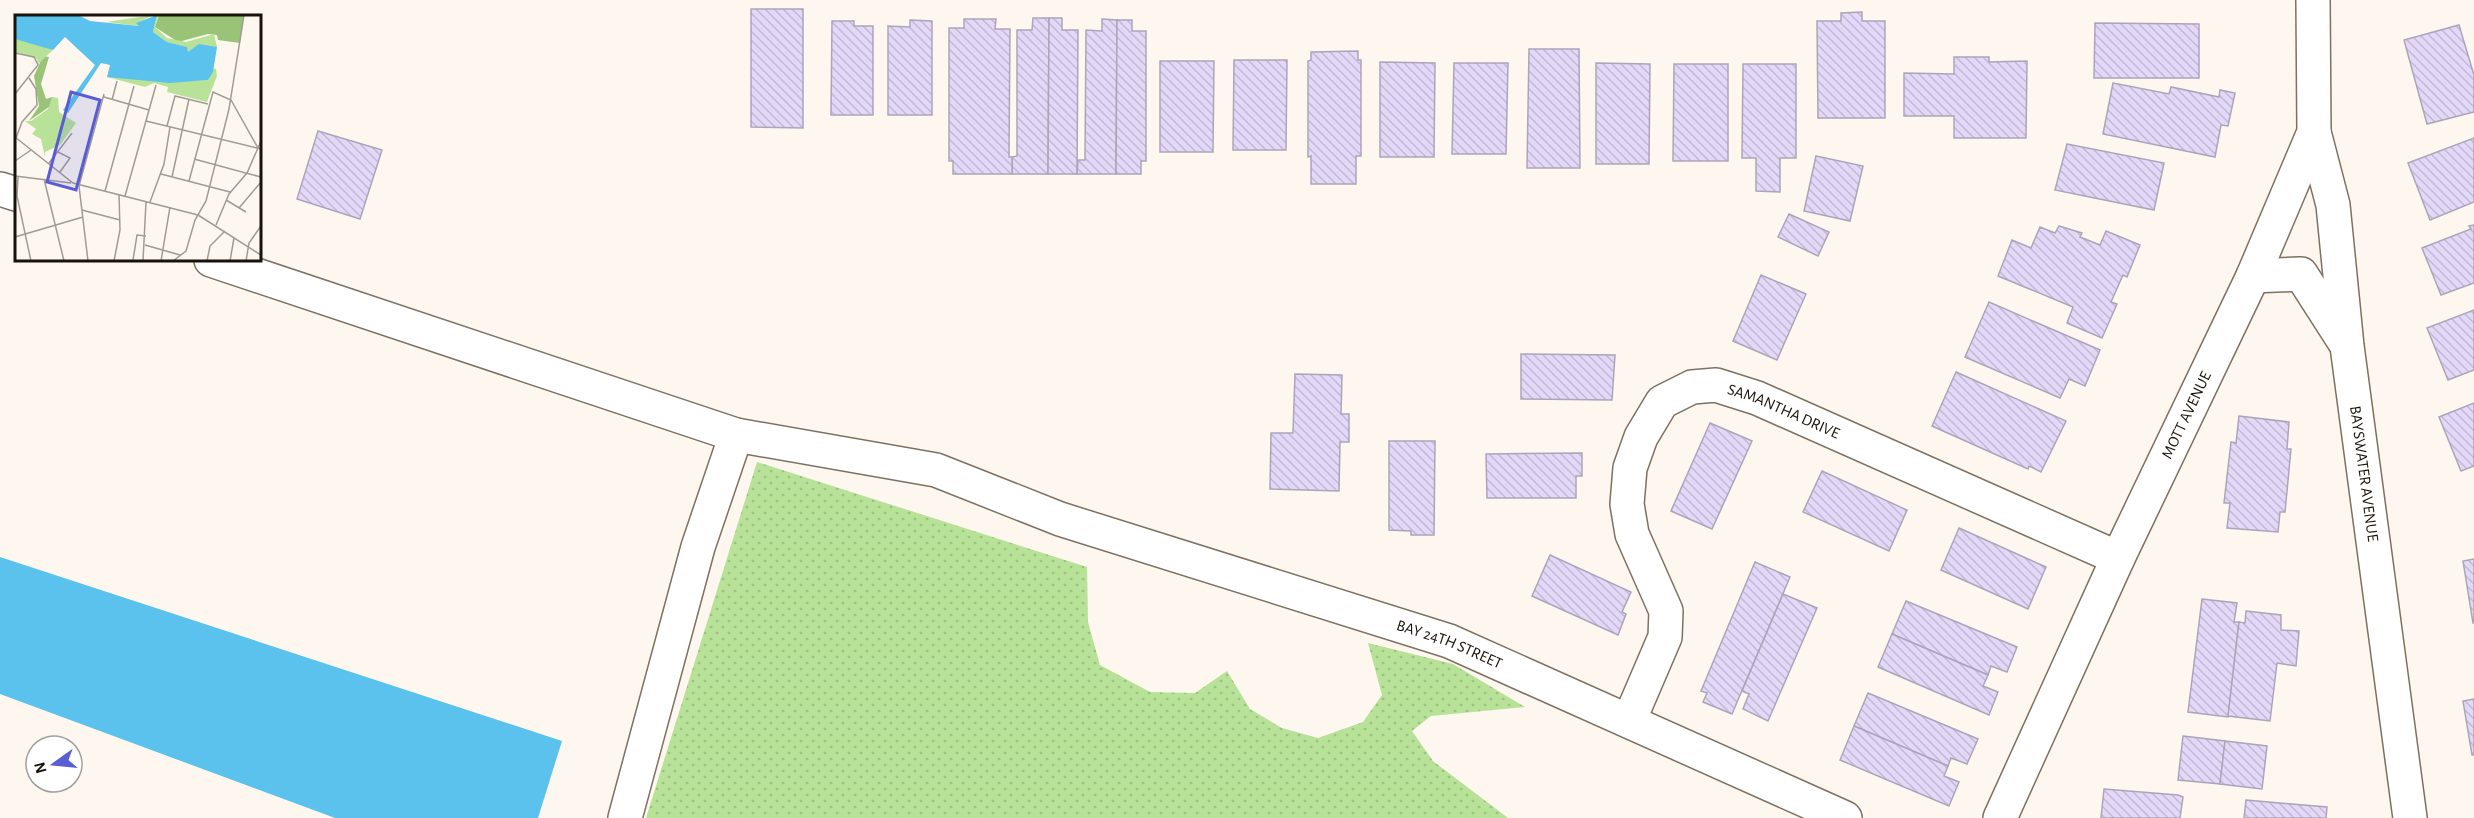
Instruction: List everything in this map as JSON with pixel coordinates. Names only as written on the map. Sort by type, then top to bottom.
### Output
[{"type":"street","name":"MOTT AVENUE","points":[[2000,818],[2118,558],[2253,276],[2314,132],[2313,0]]},
{"type":"street","name":"BAYSWATER AVENUE","points":[[2314,132],[2333,205],[2347,346],[2410,818]]},
{"type":"street","points":[[0,189],[15,194]]},
{"type":"street","name":"BAY 24TH STREET","points":[[214,261],[736,435],[936,470],[1040,511],[1449,641],[1845,818]]},
{"type":"street","points":[[2253,276],[2301,274],[2347,346]]},
{"type":"street","name":"SAMANTHA DRIVE","points":[[1629,721],[1665,637],[1666,611],[1632,534],[1627,504],[1630,468],[1641,437],[1662,402],[1692,387],[1716,385],[1757,398],[2118,558]]},
{"type":"street","points":[[625,818],[698,547],[736,435]]},
{"type":"green space","points":[[757,462],[1087,567],[1088,622],[1100,665],[1150,692],[1195,693],[1227,671],[1250,709],[1282,728],[1318,738],[1363,722],[1382,695],[1368,643],[1453,664],[1525,707],[1431,716],[1412,731],[1433,761],[1508,818],[646,818]]},
{"type":"water","points":[[0,557],[562,741],[538,818],[335,818],[0,694]]},
{"type":"building","points":[[751,9],[803,9],[803,128],[751,127]]},
{"type":"building","points":[[1862,12],[1862,21],[1885,21],[1885,118],[1818,118],[1817,21],[1841,21],[1841,13]]},
{"type":"building","points":[[1033,18],[1049,18],[1048,174],[1012,174],[1012,157],[1017,156],[1017,30],[1032,30]]},
{"type":"building","points":[[1049,18],[1062,18],[1062,30],[1078,30],[1077,174],[1048,174]]},
{"type":"building","points":[[964,19],[996,19],[995,29],[1010,29],[1009,157],[1012,157],[1012,174],[953,174],[953,161],[949,161],[949,28],[964,28]]},
{"type":"building","points":[[1102,19],[1117,20],[1116,174],[1077,174],[1078,160],[1085,160],[1086,30],[1102,31]]},
{"type":"building","points":[[910,20],[932,21],[932,115],[888,115],[888,26],[910,27]]},
{"type":"building","points":[[1117,20],[1132,20],[1132,31],[1146,31],[1146,161],[1141,161],[1141,174],[1116,174]]},
{"type":"building","points":[[832,21],[854,21],[854,26],[873,26],[873,115],[831,115]]},
{"type":"building","points":[[2095,23],[2199,24],[2199,78],[2094,78]]},
{"type":"building","points":[[2459,25],[2474,75],[2474,112],[2427,124],[2404,40]]},
{"type":"building","points":[[1529,49],[1579,49],[1580,168],[1527,168]]},
{"type":"building","points":[[1358,51],[1358,60],[1361,60],[1361,156],[1356,156],[1356,184],[1311,184],[1311,156],[1308,157],[1308,61],[1311,60],[1311,52]]},
{"type":"building","points":[[1954,57],[1989,57],[1989,62],[2027,61],[2026,138],[1954,138],[1954,116],[1904,116],[1904,73],[1954,74]]},
{"type":"building","points":[[1234,60],[1287,60],[1286,150],[1233,150]]},
{"type":"building","points":[[1160,61],[1214,61],[1213,152],[1160,152]]},
{"type":"building","points":[[1380,62],[1435,63],[1434,157],[1380,157]]},
{"type":"building","points":[[1454,63],[1508,63],[1506,154],[1452,154]]},
{"type":"building","points":[[1596,63],[1650,64],[1649,164],[1596,164]]},
{"type":"building","points":[[1674,64],[1728,64],[1728,161],[1673,161]]},
{"type":"building","points":[[1743,64],[1796,64],[1796,158],[1780,158],[1780,192],[1756,191],[1756,158],[1742,158]]},
{"type":"building","points":[[2113,83],[2169,94],[2171,87],[2219,97],[2220,90],[2235,93],[2228,126],[2221,125],[2215,157],[2103,134]]},
{"type":"building","points":[[318,131],[382,150],[360,219],[297,199]]},
{"type":"building","points":[[2474,138],[2474,202],[2430,220],[2408,163]]},
{"type":"building","points":[[2067,144],[2164,163],[2154,210],[2055,190]]},
{"type":"building","points":[[1816,156],[1863,166],[1850,221],[1804,211]]},
{"type":"building","points":[[1789,214],[1829,232],[1818,256],[1778,237]]},
{"type":"building","points":[[2474,225],[2474,283],[2441,295],[2422,248],[2471,229],[2469,226]]},
{"type":"building","points":[[2059,226],[2082,233],[2080,237],[2100,245],[2106,231],[2140,245],[2127,277],[2123,275],[2111,302],[2117,304],[2102,338],[2067,323],[2073,307],[1998,276],[2012,240],[2031,248],[2040,227],[2055,233]]},
{"type":"building","points":[[1761,275],[1806,294],[1777,360],[1733,341]]},
{"type":"building","points":[[1989,302],[2100,350],[2085,386],[2069,379],[2060,398],[1965,357]]},
{"type":"building","points":[[2474,310],[2474,370],[2448,380],[2427,328]]},
{"type":"building","points":[[1521,354],[1615,355],[1612,400],[1521,399]]},
{"type":"building","points":[[1956,372],[2066,421],[2041,472],[2029,466],[2028,469],[1932,426]]},
{"type":"building","points":[[1295,374],[1342,375],[1341,414],[1349,414],[1349,442],[1340,442],[1339,491],[1270,489],[1271,433],[1293,433]]},
{"type":"building","points":[[2474,403],[2474,466],[2461,471],[2439,417]]},
{"type":"building","points":[[2239,416],[2289,422],[2287,449],[2291,449],[2285,512],[2280,512],[2278,532],[2227,528],[2230,503],[2224,503],[2231,442],[2236,443]]},
{"type":"building","points":[[1710,423],[1752,441],[1712,529],[1671,511]]},
{"type":"building","points":[[1389,441],[1435,441],[1434,535],[1411,535],[1411,531],[1389,530]]},
{"type":"building","points":[[1582,453],[1582,476],[1576,476],[1576,498],[1487,498],[1486,454]]},
{"type":"building","points":[[1822,471],[1907,510],[1889,551],[1803,512]]},
{"type":"building","points":[[1959,528],[2046,567],[2028,609],[1941,570]]},
{"type":"building","points":[[1550,555],[1631,592],[1622,612],[1626,614],[1618,635],[1532,596]]},
{"type":"building","points":[[2474,559],[2474,623],[2473,623],[2463,561]]},
{"type":"building","points":[[1755,562],[1790,577],[1732,714],[1703,702],[1707,693],[1701,691]]},
{"type":"building","points":[[1783,594],[1817,608],[1768,721],[1743,709],[1749,694],[1742,691]]},
{"type":"building","points":[[2202,599],[2237,603],[2234,622],[2239,622],[2228,717],[2188,712]]},
{"type":"building","points":[[1906,601],[2017,647],[2007,672],[1991,666],[1988,675],[1892,634]]},
{"type":"building","points":[[2246,611],[2281,615],[2281,630],[2299,631],[2296,666],[2277,663],[2270,721],[2228,716],[2239,622],[2245,623]]},
{"type":"building","points":[[1892,634],[1988,675],[1983,686],[1998,692],[1989,715],[1878,667]]},
{"type":"building","points":[[1868,693],[1978,739],[1967,764],[1951,758],[1948,766],[1854,726]]},
{"type":"building","points":[[2474,699],[2474,755],[2472,755],[2463,701]]},
{"type":"building","points":[[1854,726],[1948,766],[1944,776],[1959,782],[1949,806],[1840,760]]},
{"type":"building","points":[[2183,736],[2225,741],[2220,784],[2178,780]]},
{"type":"building","points":[[2225,741],[2267,746],[2262,789],[2220,784]]},
{"type":"building","points":[[2104,789],[2178,795],[2183,797],[2180,818],[2101,818]]},
{"type":"building","points":[[2246,800],[2327,807],[2326,818],[2244,818]]}]
